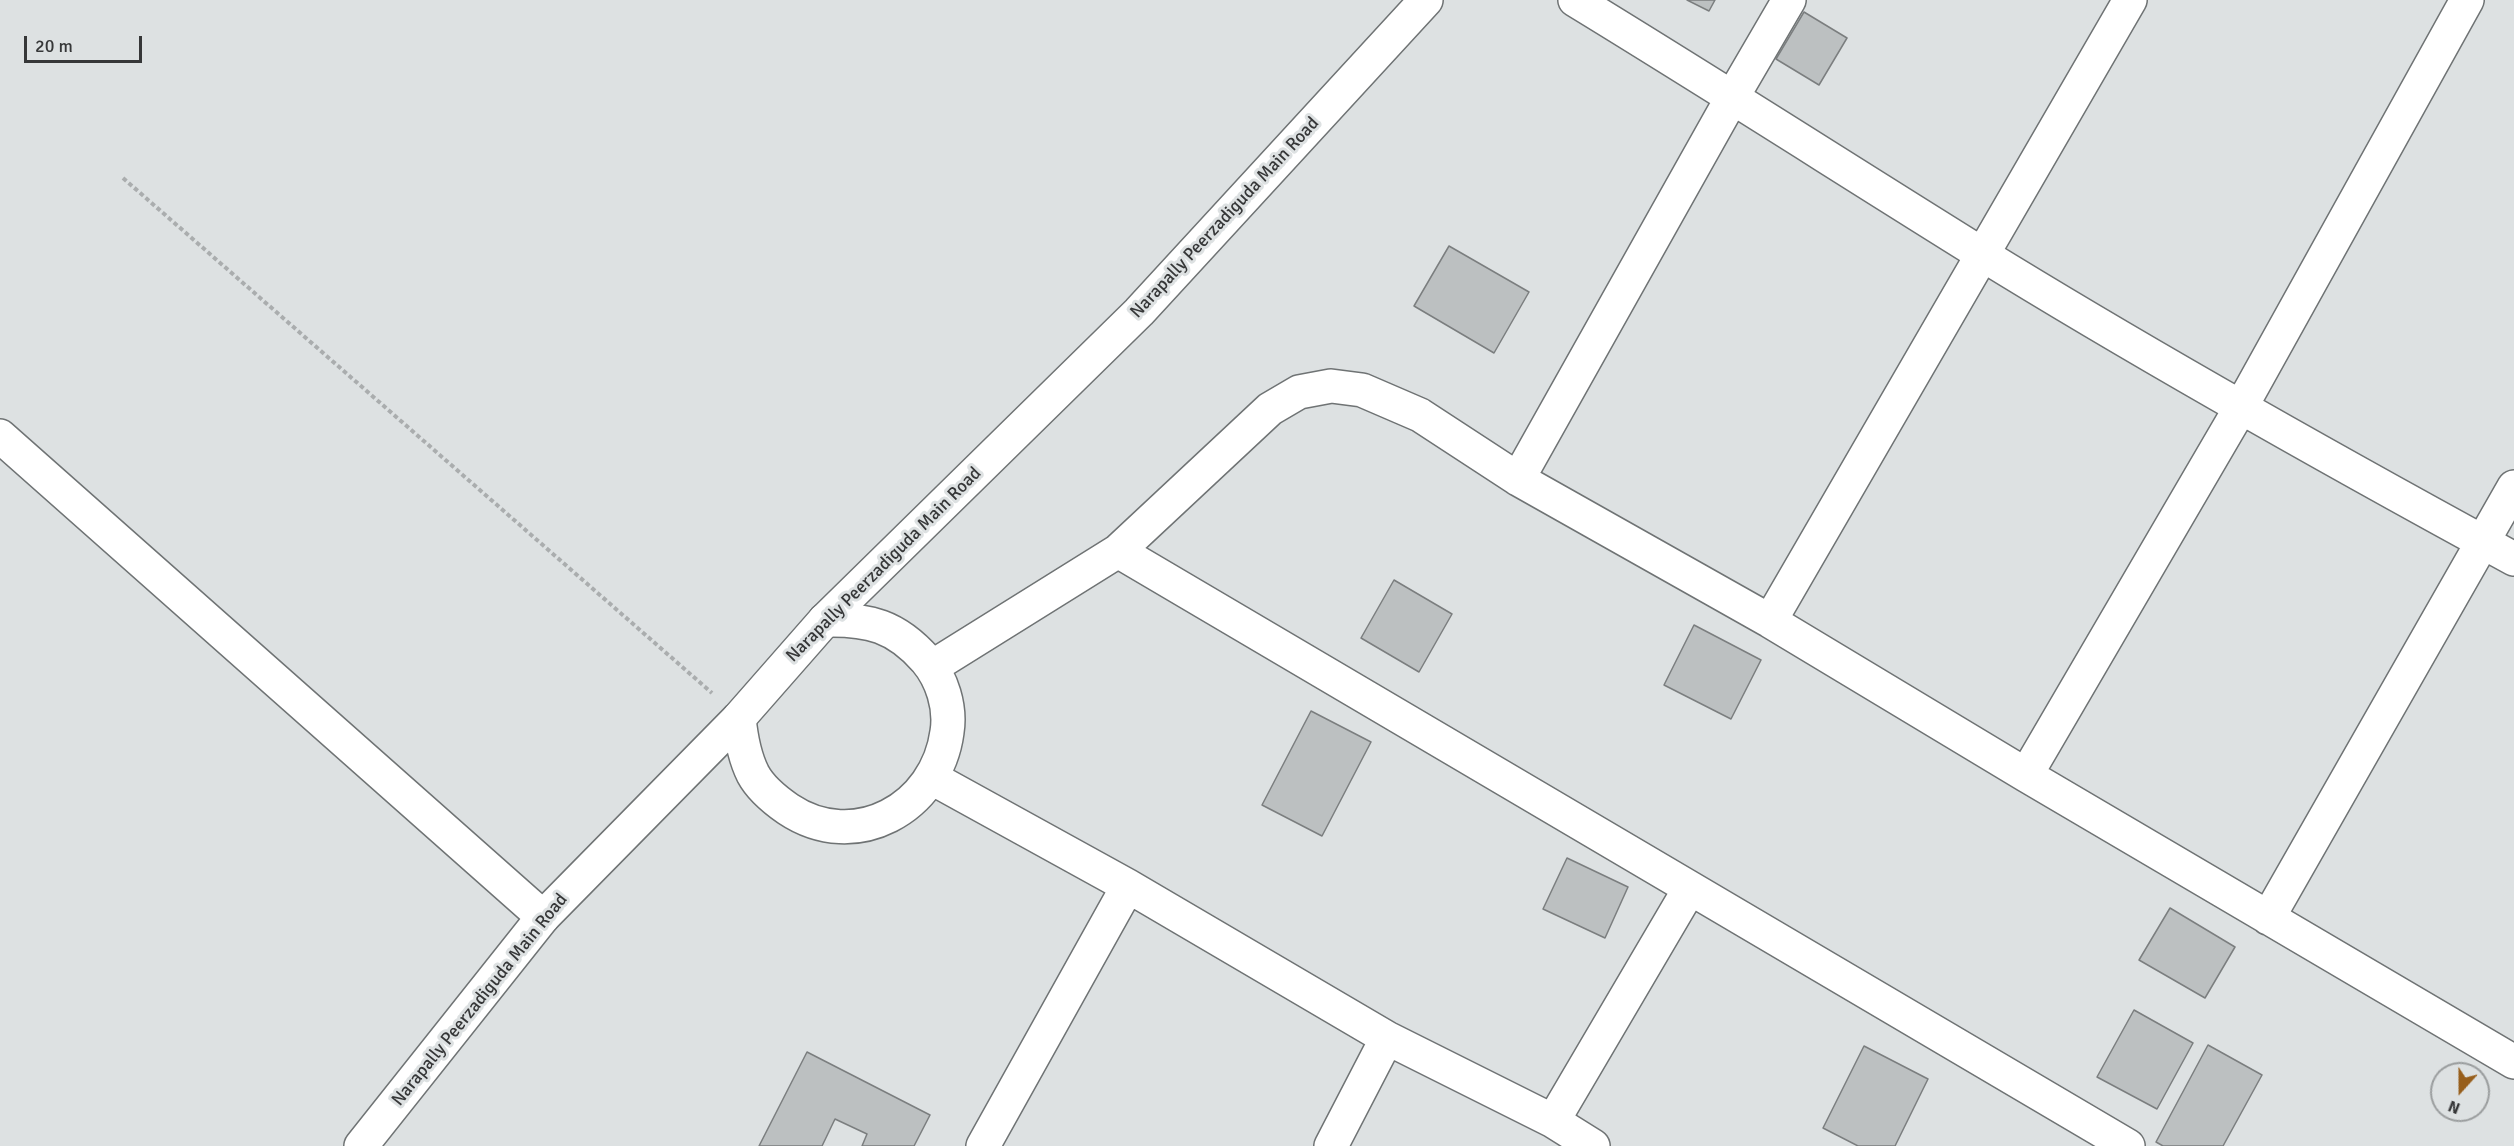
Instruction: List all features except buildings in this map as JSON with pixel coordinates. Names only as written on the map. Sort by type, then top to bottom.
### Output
[{"type":"street","name":"Narapally Peerzadiguda Main Road","points":[[361,1146],[543,917],[740,718],[825,620],[1139,312],[1426,0]]},
{"type":"street","points":[[1575,0],[1733,96],[1982,254],[2241,406],[2514,559]]},
{"type":"street","points":[[1518,478],[1789,0]]},
{"type":"street","points":[[1770,621],[2130,0]]},
{"type":"street","points":[[2026,775],[2241,406],[2467,0]]},
{"type":"street","points":[[932,667],[1118,550],[1270,409],[1299,392],[1331,386],[1362,390],[1420,416],[1518,478],[1770,621],[2268,918],[2511,1055]]},
{"type":"street","points":[[0,436],[543,917]]},
{"type":"street","points":[[2268,918],[2514,488]]},
{"type":"street","points":[[1118,550],[2128,1146]]},
{"type":"street","points":[[740,718],[742,748],[754,776],[773,800],[799,816],[828,825],[858,826],[887,818],[913,801],[932,778],[945,752],[949,722],[944,693],[932,667],[911,643],[886,627],[856,619],[825,620]]},
{"type":"street","points":[[932,778],[1128,886],[1387,1038],[1553,1121],[1593,1146]]},
{"type":"street","points":[[983,1146],[1128,886]]},
{"type":"street","points":[[1553,1121],[1690,888]]},
{"type":"street","points":[[1331,1146],[1387,1038]]},
{"type":"path","points":[[123,178],[740,718]]}]
